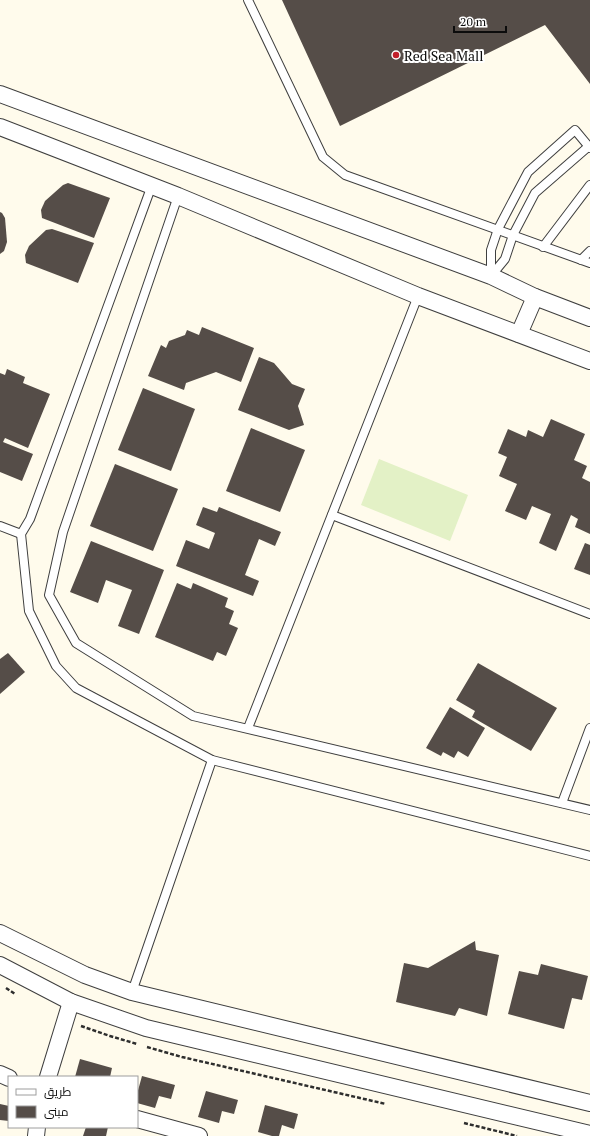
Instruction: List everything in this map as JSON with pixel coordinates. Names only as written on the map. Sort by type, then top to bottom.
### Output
[{"type":"street","points":[[0,94],[491,276],[535,297],[590,318]]},
{"type":"street","points":[[0,127],[178,196],[418,296],[590,361]]},
{"type":"street","points":[[519,334],[535,297]]},
{"type":"street","points":[[0,933],[85,975],[132,992],[590,1103]]},
{"type":"street","points":[[0,965],[71,1002],[146,1028],[590,1134]]},
{"type":"street","points":[[48,1076],[71,1002]]},
{"type":"street","points":[[138,1119],[199,1136]]},
{"type":"lane","points":[[248,0],[323,157],[345,175],[590,263]]},
{"type":"lane","points":[[575,130],[589,147],[535,193],[513,235],[505,259],[491,276],[491,250],[498,229],[528,172],[575,130]]},
{"type":"lane","points":[[543,247],[590,185]]},
{"type":"lane","points":[[152,186],[30,519],[21,534],[29,611],[56,666],[76,688],[212,760],[590,856]]},
{"type":"lane","points":[[178,196],[63,532],[48,595],[76,643],[193,716],[590,810]]},
{"type":"lane","points":[[581,260],[590,251]]},
{"type":"lane","points":[[248,728],[418,296]]},
{"type":"lane","points":[[332,515],[590,614]]},
{"type":"lane","points":[[0,526],[21,534]]},
{"type":"lane","points":[[562,803],[590,728]]},
{"type":"lane","points":[[132,992],[212,760]]},
{"type":"green space","points":[[379,459],[468,495],[450,541],[361,505]]},
{"type":"building","name":"Red Sea Mall","points":[[282,0],[590,0],[590,84],[545,25],[340,126]]},
{"type":"building","points":[[68,183],[110,198],[94,238],[42,218],[41,210],[45,201],[63,185]]},
{"type":"building","points":[[0,212],[5,218],[7,242],[4,251],[0,254]]},
{"type":"building","points":[[52,229],[94,243],[78,283],[26,263],[25,255],[29,246],[46,230]]},
{"type":"building","points":[[202,327],[254,348],[241,382],[216,372],[186,383],[184,390],[148,376],[161,345],[166,348],[169,341],[185,335],[187,330],[199,335]]},
{"type":"building","points":[[259,357],[274,363],[292,384],[305,389],[298,406],[304,425],[289,430],[238,410]]},
{"type":"building","points":[[7,369],[25,377],[23,383],[50,394],[28,448],[5,438],[3,442],[33,454],[22,481],[0,472],[0,373],[5,375]]},
{"type":"building","points":[[143,388],[195,409],[171,471],[118,450]]},
{"type":"building","points":[[551,419],[585,434],[574,460],[587,466],[582,478],[590,482],[590,534],[575,527],[578,519],[571,515],[556,551],[539,543],[551,514],[532,506],[526,520],[505,511],[517,484],[499,476],[507,457],[498,453],[508,429],[526,437],[528,430],[543,437]]},
{"type":"building","points":[[251,428],[305,450],[280,512],[226,491]]},
{"type":"building","points":[[115,464],[178,489],[153,551],[90,526]]},
{"type":"building","points":[[203,507],[217,512],[219,507],[281,532],[275,546],[259,539],[245,575],[259,581],[253,596],[176,566],[186,540],[209,549],[215,533],[196,525]]},
{"type":"building","points":[[91,541],[164,570],[139,634],[118,626],[132,590],[106,580],[98,603],[70,592]]},
{"type":"building","points":[[585,543],[590,545],[590,575],[574,569]]},
{"type":"building","points":[[177,583],[191,589],[193,583],[228,598],[225,607],[234,611],[229,624],[238,628],[226,656],[217,652],[213,661],[155,637]]},
{"type":"building","points":[[8,653],[25,672],[0,694],[0,659]]},
{"type":"building","points":[[478,663],[557,708],[531,751],[472,717],[475,711],[456,700]]},
{"type":"building","points":[[450,707],[485,728],[468,757],[458,751],[454,758],[443,752],[441,756],[426,748]]},
{"type":"building","points":[[475,941],[476,950],[499,955],[487,1016],[459,1008],[455,1016],[396,1002],[404,963],[428,968]]},
{"type":"building","points":[[541,964],[588,976],[582,1000],[572,998],[564,1029],[508,1014],[519,971],[538,975]]},
{"type":"building","points":[[80,1059],[112,1068],[110,1076],[75,1076]]},
{"type":"building","points":[[142,1076],[175,1085],[171,1099],[159,1096],[155,1108],[138,1103],[138,1090]]},
{"type":"building","points":[[206,1091],[238,1100],[234,1114],[222,1111],[219,1123],[198,1117]]},
{"type":"building","points":[[0,1104],[8,1106],[8,1121],[0,1120]]},
{"type":"building","points":[[265,1105],[298,1114],[294,1129],[282,1125],[279,1136],[272,1136],[258,1132]]},
{"type":"building","points":[[86,1128],[108,1128],[106,1136],[83,1136]]},
{"type":"place","name":"Red Sea Mall","points":[[396,55]]}]
